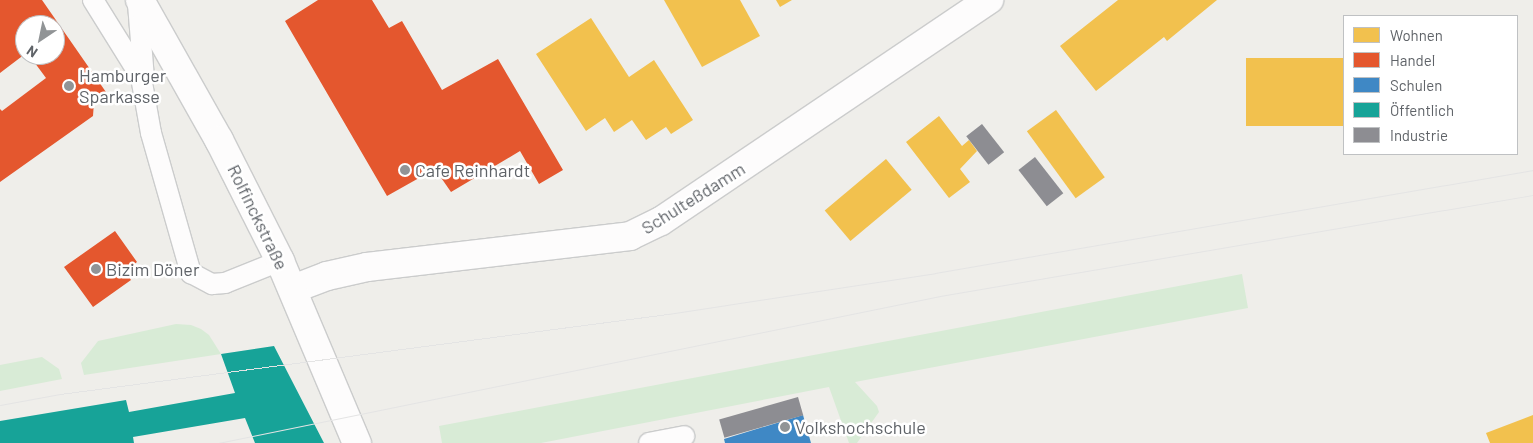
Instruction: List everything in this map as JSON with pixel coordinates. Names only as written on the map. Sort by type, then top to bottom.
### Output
[{"type":"street","name":"Rolfinckstraße","points":[[139,0],[219,140],[280,261],[357,443]]},
{"type":"street","name":"Schulteßdamm","points":[[293,289],[327,276],[367,267],[630,236],[661,221],[989,0]]},
{"type":"lane","points":[[93,0],[136,66],[144,89]]},
{"type":"lane","points":[[139,0],[144,89],[151,133],[191,273],[212,284],[225,283],[280,261]]},
{"type":"lane","points":[[649,443],[684,436]]},
{"type":"green space","points":[[1242,274],[1248,308],[855,382],[877,406],[879,412],[857,443],[849,443],[829,387],[541,443],[442,443],[439,426]]},
{"type":"green space","points":[[176,324],[191,325],[201,329],[209,335],[221,354],[84,375],[81,363],[98,341]]},
{"type":"green space","points":[[42,357],[59,369],[62,379],[0,391],[0,365]]},
{"type":"building: Wohnen","points":[[664,0],[740,0],[760,36],[702,67]]},
{"type":"building: Wohnen","points":[[776,0],[792,0],[780,7]]},
{"type":"building: Wohnen","points":[[1118,0],[1217,0],[1167,41],[1164,37],[1096,91],[1060,46]]},
{"type":"building: Wohnen","points":[[591,18],[629,77],[654,60],[693,120],[671,134],[666,127],[646,140],[632,120],[614,132],[605,118],[586,131],[536,54]]},
{"type":"building: Wohnen","points":[[1246,58],[1343,58],[1343,126],[1246,126]]},
{"type":"building: Wohnen","points":[[1056,110],[1105,177],[1076,198],[1027,131]]},
{"type":"building: Wohnen","points":[[939,116],[962,146],[969,140],[977,151],[960,169],[970,182],[949,198],[906,142]]},
{"type":"building: Wohnen","points":[[886,159],[912,190],[850,241],[825,210]]},
{"type":"building: Wohnen","points":[[1533,415],[1533,443],[1490,443],[1486,433]]},
{"type":"building: Handel","name":"Hamburger Sparkasse","points":[[0,0],[42,0],[52,15],[15,15],[15,62],[0,73]]},
{"type":"building: Handel","points":[[318,0],[372,0],[389,28],[402,21],[442,90],[498,59],[563,170],[539,184],[520,151],[451,192],[435,169],[387,196],[285,21]]},
{"type":"building: Handel","name":"Hamburger Sparkasse","points":[[65,33],[108,95],[105,102],[94,102],[93,116],[0,182],[0,109],[2,111],[46,78],[36,65],[65,65]]},
{"type":"building: Handel","name":"Bizim Döner","points":[[115,231],[137,262],[125,271],[131,280],[93,307],[64,267]]},
{"type":"building: Schulen","name":"Volkshochschule","points":[[803,415],[811,443],[725,443],[724,439]]},
{"type":"building: Öffentlich","points":[[274,346],[324,443],[255,443],[245,418],[133,437],[134,443],[0,443],[0,421],[126,400],[129,412],[235,393],[221,354]]},
{"type":"building: Industrie","points":[[982,124],[1004,152],[988,165],[966,136]]},
{"type":"building: Industrie","points":[[1035,157],[1063,193],[1047,206],[1018,170]]},
{"type":"building: Industrie","points":[[798,397],[803,415],[724,438],[719,420]]},
{"type":"tram line","points":[[0,405],[60,394],[668,314],[935,273],[1533,170]]},
{"type":"tram line","points":[[218,443],[940,296],[1533,195]]},
{"type":"place","name":"Hamburger Sparkasse","points":[[69,86]]},
{"type":"place","name":"Cafe Reinhardt","points":[[405,170]]},
{"type":"place","name":"Bizim Döner","points":[[96,269]]},
{"type":"place","name":"Volkshochschule","points":[[785,427]]}]
